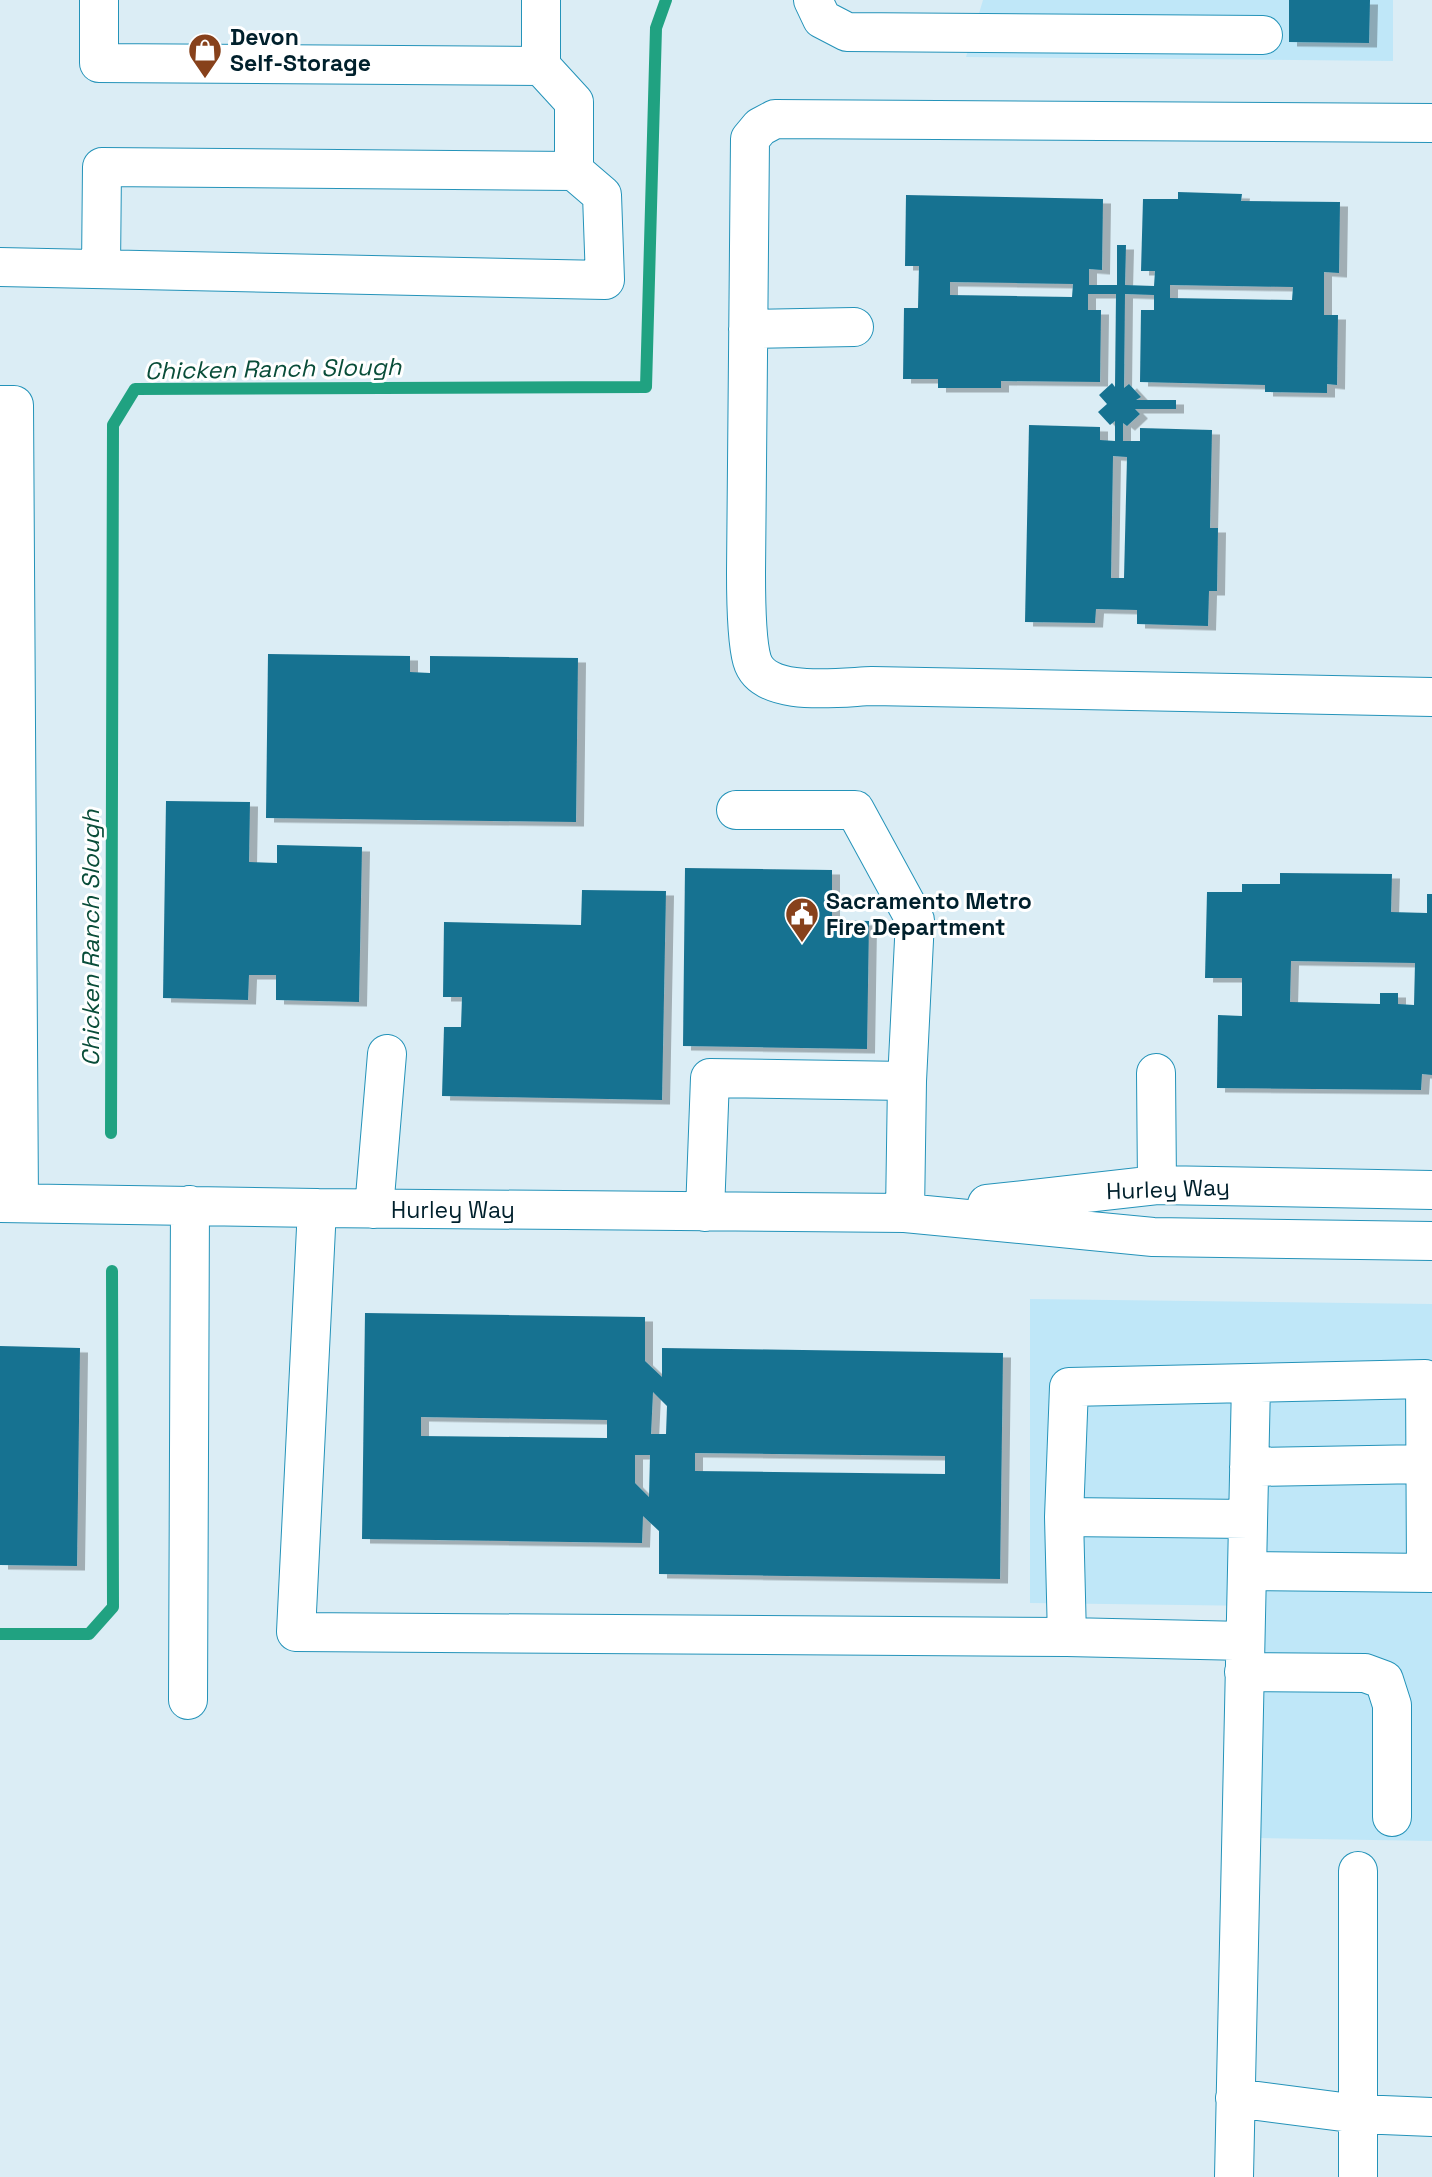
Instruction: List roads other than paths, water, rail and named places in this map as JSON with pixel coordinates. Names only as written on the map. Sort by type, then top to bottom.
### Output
[{"type":"street","points":[[99,0],[99,63],[541,66]]},
{"type":"street","points":[[541,0],[541,66],[574,102],[574,171]]},
{"type":"street","points":[[813,0],[822,19],[847,32],[1025,17],[1264,35]]},
{"type":"street","points":[[1432,123],[775,119],[761,127],[750,139],[746,603],[752,662],[764,677],[788,688],[886,687],[1432,697]]},
{"type":"street","points":[[0,267],[101,270],[605,280],[602,195],[574,171],[102,167],[101,270]]},
{"type":"street","points":[[748,329],[854,327]]},
{"type":"street","points":[[0,405],[14,405],[10,1203]]},
{"type":"street","points":[[736,810],[855,810],[915,920],[907,1082],[905,1213]]},
{"type":"street","points":[[374,1209],[387,1054]]},
{"type":"street","points":[[1156,1073],[1157,1185]]},
{"type":"street","points":[[705,1212],[710,1078],[907,1082]]},
{"type":"street","name":"Hurley Way","points":[[905,1213],[1157,1185],[1432,1190]]},
{"type":"street","name":"Hurley Way","points":[[10,1203],[905,1213],[1153,1237],[1432,1241]]},
{"type":"street","points":[[188,1700],[190,1205]]},
{"type":"street","points":[[317,1208],[296,1632],[1067,1637],[1365,1672],[1384,1679],[1392,1705],[1392,1817]]},
{"type":"street","points":[[1067,1637],[1064,1517],[1069,1387],[1425,1379],[1429,1573],[1247,1571]]},
{"type":"street","points":[[1234,2177],[1251,1383]]},
{"type":"street","points":[[1250,1467],[1425,1464]]},
{"type":"street","points":[[1064,1517],[1248,1519]]},
{"type":"street","points":[[1358,1871],[1358,2177]]},
{"type":"street","points":[[1236,2098],[1358,2114],[1432,2117]]},
{"type":"waterway","name":"Chicken Ranch Slough","points":[[111,1133],[113,425],[135,389],[646,387],[656,28],[666,0]]},
{"type":"waterway","name":"Chicken Ranch Slough","points":[[0,1634],[89,1634],[113,1607],[112,1271]]},
{"type":"place","name":"Devon Self-Storage","points":[[205,80]]},
{"type":"place","name":"Sacramento Metro Fire Department","points":[[802,944]]}]
